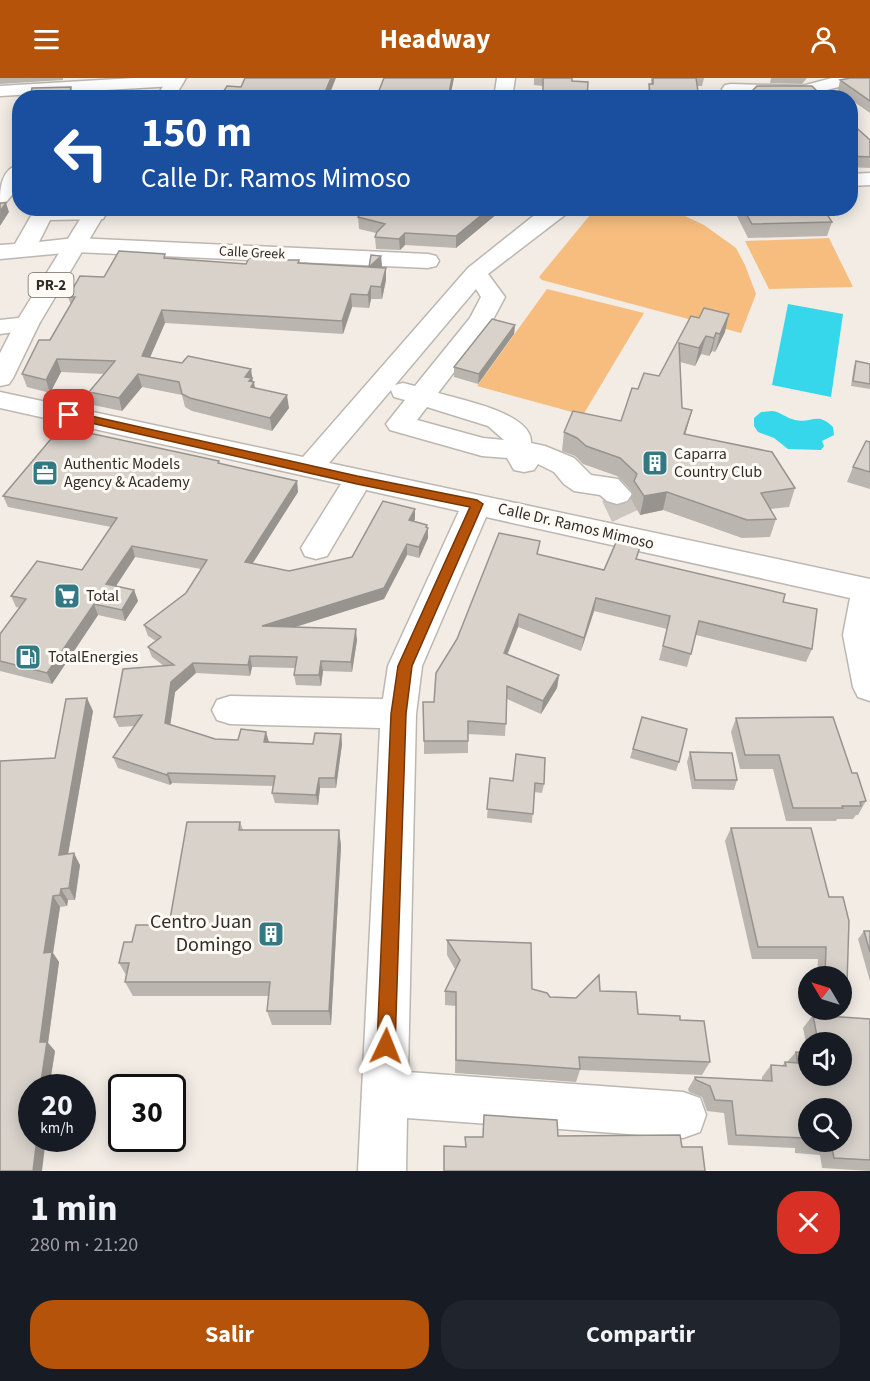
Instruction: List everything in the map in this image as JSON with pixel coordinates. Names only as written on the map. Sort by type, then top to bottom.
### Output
[{"type":"street","points":[[806,90],[853,78]]},
{"type":"street","points":[[24,90],[95,87],[176,79]]},
{"type":"street","points":[[731,88],[778,90]]},
{"type":"street","points":[[23,250],[41,216]]},
{"type":"street","name":"PR-2","points":[[0,378],[27,324],[92,216]]},
{"type":"street","points":[[309,468],[476,273],[550,216]]},
{"type":"street","name":"Calle Greek","points":[[0,252],[75,245],[428,261]]},
{"type":"street","points":[[476,273],[493,297],[481,320],[400,423],[482,447],[517,452],[522,463],[552,475],[608,486],[623,515]]},
{"type":"street","points":[[0,327],[27,324]]},
{"type":"street","points":[[381,385],[421,397]]},
{"type":"street","name":"Calle Dr. Ramos Mimoso","points":[[0,400],[357,480],[554,521],[623,515],[868,591]]},
{"type":"street","points":[[316,548],[357,480]]},
{"type":"street","points":[[554,521],[579,481]]},
{"type":"street","points":[[382,1171],[398,714],[405,666],[477,504]]},
{"type":"street","points":[[868,591],[860,635],[870,687]]},
{"type":"street","points":[[230,710],[398,714]]},
{"type":"street","points":[[384,1093],[683,1114]]},
{"type":"shaded area","points":[[589,216],[685,216],[704,225],[736,248],[756,294],[741,333],[542,280],[539,277]]},
{"type":"shaded area","points":[[829,238],[853,287],[769,289],[745,241]]},
{"type":"shaded area","points":[[547,289],[644,313],[583,415],[477,386]]},
{"type":"water","points":[[788,304],[843,314],[831,397],[772,385]]},
{"type":"water","points":[[772,411],[795,420],[823,420],[833,427],[834,435],[822,441],[824,446],[821,450],[788,449],[774,438],[758,432],[754,426],[754,418],[761,412]]},
{"type":"building","points":[[245,78],[331,78],[326,90],[224,90],[227,86],[241,87]]},
{"type":"building","points":[[384,78],[452,78],[450,90],[379,90]]},
{"type":"building","points":[[543,78],[572,78],[572,81],[588,82],[588,90],[543,90]]},
{"type":"building","points":[[653,78],[696,78],[698,90],[650,90],[649,84],[653,84]]},
{"type":"building","points":[[870,78],[870,101],[858,93],[858,90],[854,90],[840,80]]},
{"type":"building","points":[[757,86],[812,86],[816,90],[753,90]]},
{"type":"building","points":[[71,87],[70,90],[32,90],[32,88]]},
{"type":"building","points":[[858,129],[870,140],[870,157],[858,156]]},
{"type":"building","points":[[0,203],[6,203],[0,211]]},
{"type":"building","points":[[480,216],[456,236],[405,233],[399,239],[375,237],[385,224],[358,217]]},
{"type":"building","points":[[748,216],[828,216],[832,222],[752,224]]},
{"type":"building","points":[[119,251],[165,254],[164,258],[246,264],[249,258],[266,259],[274,252],[285,260],[299,260],[298,263],[386,268],[381,287],[371,286],[368,295],[351,294],[342,321],[162,310],[142,356],[182,363],[188,356],[251,369],[245,377],[252,378],[249,381],[254,382],[251,387],[287,395],[270,418],[190,398],[182,394],[179,382],[138,374],[119,398],[89,392],[115,361],[57,359],[46,380],[22,374],[39,340],[50,340],[75,297],[68,297],[80,276],[104,277]]},
{"type":"building","points":[[371,255],[381,256],[369,267]]},
{"type":"building","name":"Caparra Country Club","points":[[704,308],[729,314],[720,334],[716,333],[714,338],[706,336],[699,348],[679,343],[682,408],[692,410],[684,434],[772,452],[795,488],[761,493],[776,519],[747,520],[667,492],[644,496],[634,481],[637,474],[620,458],[586,446],[577,438],[564,432],[573,411],[621,421],[632,388],[638,389],[644,373],[659,376],[691,316],[699,318]]},
{"type":"building","points":[[492,319],[515,325],[479,374],[454,367]]},
{"type":"building","points":[[856,361],[870,364],[870,384],[853,381]]},
{"type":"building","points":[[61,427],[219,461],[218,463],[297,481],[245,562],[289,571],[352,557],[383,501],[415,509],[409,520],[427,525],[428,528],[419,547],[407,544],[384,588],[262,626],[356,629],[351,662],[321,661],[319,675],[294,675],[297,657],[250,656],[248,665],[193,663],[171,682],[165,723],[215,739],[238,740],[241,729],[266,732],[264,742],[313,744],[315,733],[341,734],[335,778],[319,778],[316,795],[272,793],[275,776],[168,773],[167,775],[113,757],[142,715],[114,717],[123,669],[174,665],[148,647],[161,637],[144,625],[186,593],[207,560],[132,546],[106,584],[134,590],[122,610],[94,604],[47,673],[0,661],[0,634],[26,599],[11,596],[37,561],[82,570],[117,518],[3,496]]},
{"type":"building","points":[[866,441],[870,442],[870,472],[853,467]]},
{"type":"building","points":[[499,533],[540,541],[537,554],[604,570],[618,538],[641,544],[636,559],[785,594],[783,602],[817,609],[812,649],[699,621],[691,654],[663,646],[670,616],[596,598],[584,638],[519,614],[504,653],[559,675],[543,701],[507,686],[506,724],[468,721],[468,741],[424,741],[423,702],[434,702],[436,673],[457,639]]},
{"type":"building","points":[[87,698],[59,855],[74,853],[69,888],[61,889],[60,895],[53,896],[44,953],[52,952],[40,1042],[47,1042],[42,1074],[18,1074],[18,1152],[35,1152],[33,1171],[0,1171],[0,761],[55,758],[66,699]]},
{"type":"building","points":[[642,717],[687,729],[679,762],[633,749]]},
{"type":"building","points":[[833,717],[852,773],[857,773],[866,801],[860,802],[861,806],[842,806],[843,808],[793,808],[779,755],[745,755],[736,718]]},
{"type":"building","points":[[690,752],[732,753],[737,780],[695,780]]},
{"type":"building","points":[[516,754],[545,758],[544,784],[535,783],[533,814],[487,809],[490,778],[513,781]]},
{"type":"building","name":"Centro Juan Domingo","points":[[187,822],[240,822],[239,830],[339,830],[329,1011],[267,1011],[270,982],[125,982],[129,963],[119,963],[124,942],[132,942],[136,925],[169,925]]},
{"type":"building","points":[[731,828],[811,828],[829,897],[843,897],[849,921],[848,966],[825,966],[826,947],[758,947]]},
{"type":"building","points":[[864,931],[870,931],[870,952]]},
{"type":"building","points":[[447,940],[531,943],[532,989],[547,993],[550,997],[576,998],[599,975],[600,991],[636,992],[638,1014],[680,1016],[680,1020],[704,1021],[710,1062],[579,1057],[580,1069],[456,1060],[456,992],[445,991],[460,960]]},
{"type":"building","points":[[870,1019],[870,1160],[834,1158],[833,1152],[852,1152],[852,1098],[798,1098],[798,1138],[736,1135],[732,1101],[715,1100],[710,1086],[696,1080],[695,1077],[772,1081],[771,1065],[786,1066],[785,1062],[798,1063],[798,1086],[852,1086],[852,1032],[816,1032],[814,1020]]},
{"type":"building","points":[[484,1115],[557,1120],[558,1136],[680,1135],[682,1147],[702,1147],[705,1171],[444,1171],[444,1146],[466,1147],[465,1137],[483,1137]]},
{"type":"tunnel","points":[[617,494],[627,515]]},
{"type":"place","name":"Caparra Country Club","points":[[655,463]]},
{"type":"place","name":"Authentic Models Agency & Academy","points":[[45,473]]},
{"type":"place","name":"Total","points":[[67,596]]},
{"type":"place","name":"TotalEnergies","points":[[28,657]]},
{"type":"place","name":"Centro Juan Domingo","points":[[271,934]]},
{"type":"route","points":[[69,415],[184,439],[357,480],[477,504],[405,666],[398,714],[386,1046]]}]
